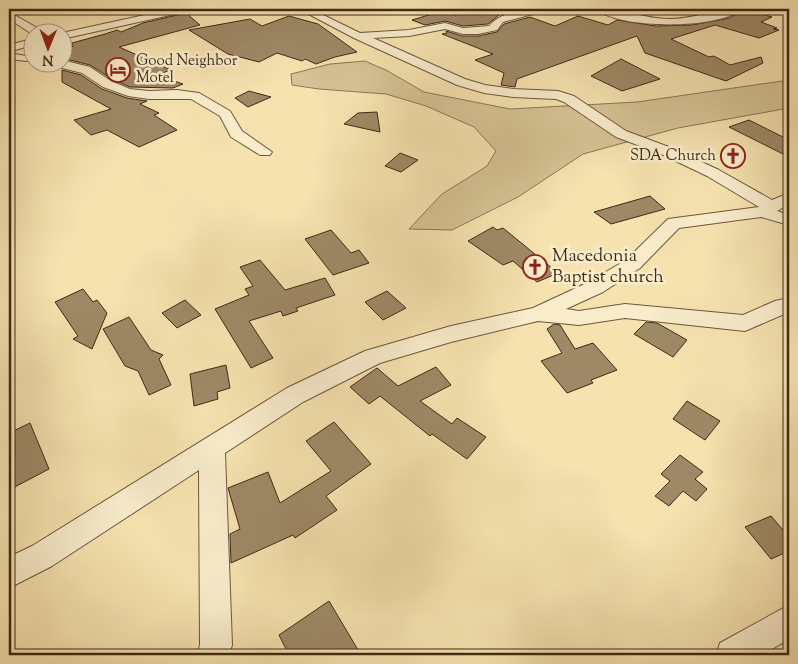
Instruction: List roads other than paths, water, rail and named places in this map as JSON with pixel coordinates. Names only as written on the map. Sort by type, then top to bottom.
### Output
[{"type":"street","points":[[72,34],[184,9]]},
{"type":"street","points":[[304,9],[448,77],[484,88],[513,93],[558,96],[569,99],[620,134],[664,150],[713,173],[778,209]]},
{"type":"street","points":[[358,36],[409,33],[445,26],[463,31],[478,31],[493,28],[499,20],[541,9]]},
{"type":"street","points":[[601,9],[645,22],[685,23],[736,9]]},
{"type":"street","points":[[9,15],[22,23]]},
{"type":"street","points":[[9,49],[22,45]]},
{"type":"street","points":[[9,56],[22,58]]},
{"type":"street","points":[[72,66],[86,70],[107,84],[128,92],[149,95],[177,94],[194,96],[225,114],[236,134],[265,152]]},
{"type":"street","points":[[9,573],[42,556],[295,395],[373,357],[451,334],[538,314],[596,287],[633,264],[674,223],[778,209]]},
{"type":"street","points":[[538,314],[579,318],[625,311],[745,323],[782,306],[789,305]]},
{"type":"street","points":[[212,448],[216,645],[213,655]]},
{"type":"street","points":[[732,655],[789,621]]},
{"type":"place","name":"Good Neighbor Motel","points":[[118,70]]},
{"type":"place","name":"SDA Church","points":[[733,156]]},
{"type":"place","name":"Macedonia Baptist church","points":[[535,267]]}]
